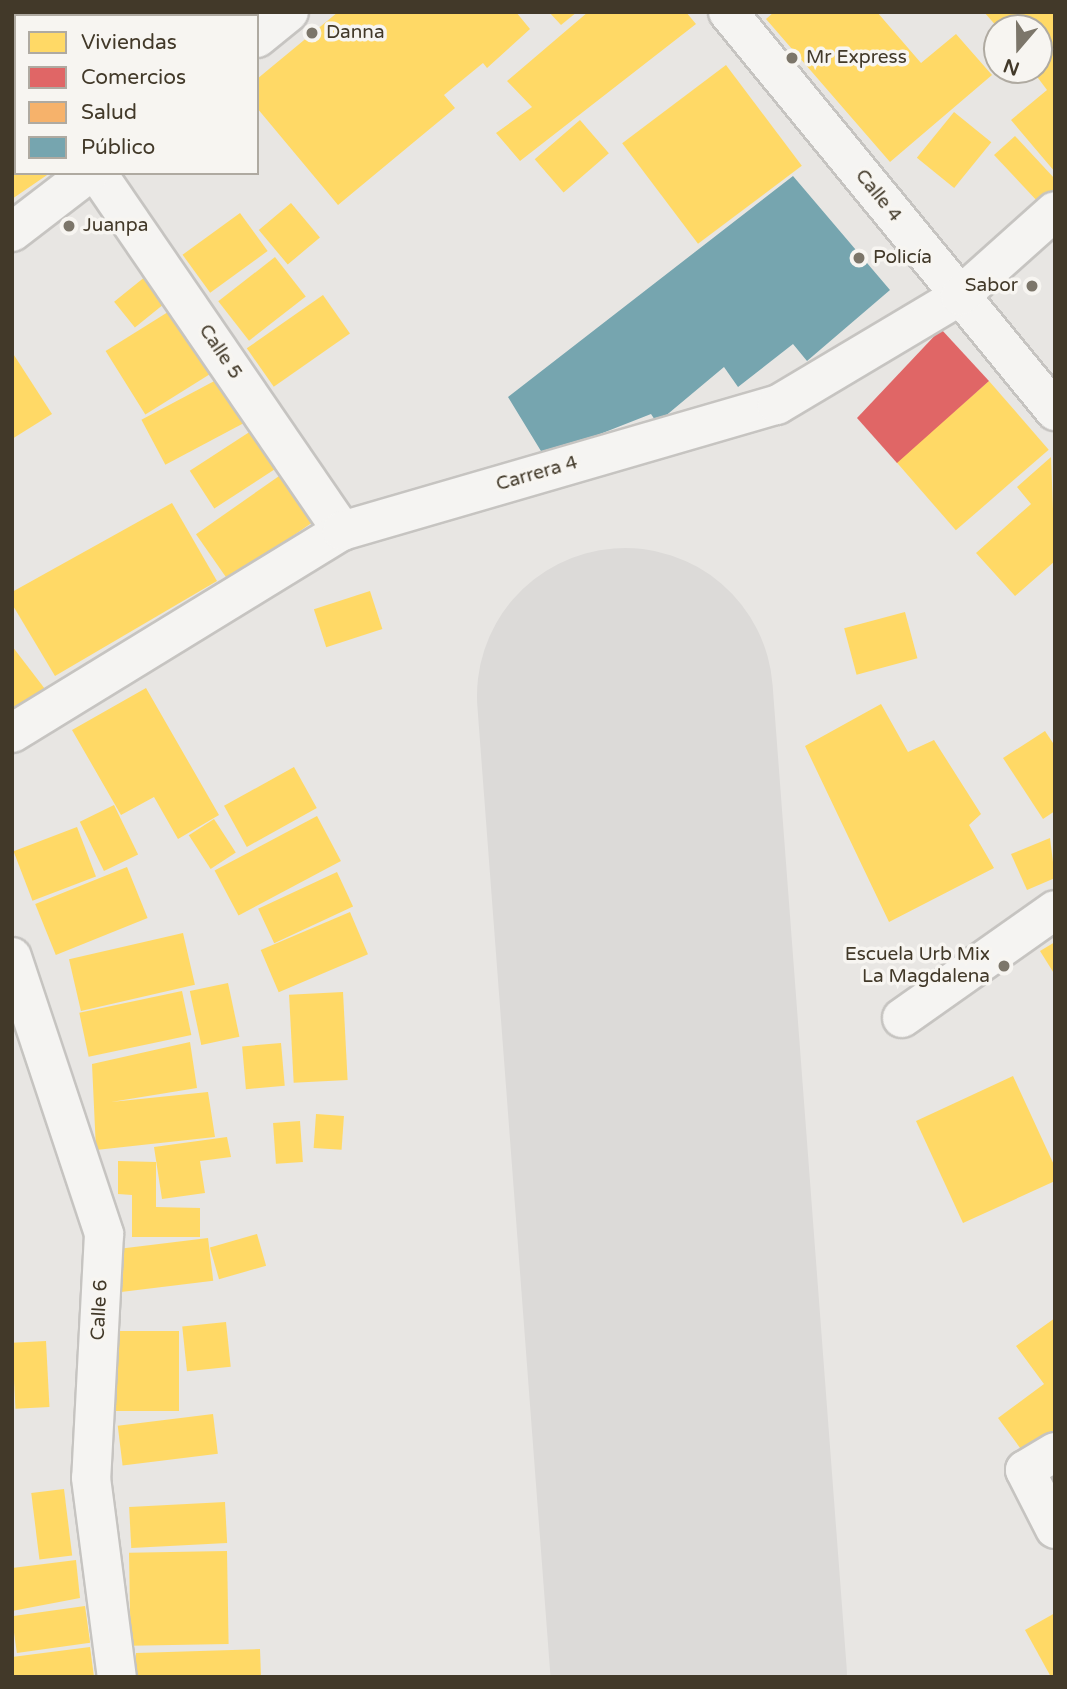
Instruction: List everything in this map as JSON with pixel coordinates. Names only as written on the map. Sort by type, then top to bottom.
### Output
[{"type":"street","points":[[259,36],[289,12]]},
{"type":"street","name":"Calle 4","points":[[727,12],[1055,411]]},
{"type":"street","points":[[12,232],[86,175]]},
{"type":"street","name":"Calle 5","points":[[98,175],[342,531]]},
{"type":"street","name":"Carrera 4","points":[[12,733],[342,531],[777,405],[960,296],[1055,211]]},
{"type":"street","points":[[902,1018],[1055,910]]},
{"type":"street","name":"Calle 6","points":[[12,957],[104,1234],[91,1478],[117,1677]]},
{"type":"street","points":[[1040,1461],[1055,1529]]},
{"type":"building: Viviendas","points":[[338,12],[516,12],[530,29],[487,68],[483,63],[444,95],[455,108],[338,205],[259,110],[259,77]]},
{"type":"building: Viviendas","points":[[549,12],[577,12],[561,25]]},
{"type":"building: Viviendas","points":[[588,12],[686,12],[696,24],[520,161],[496,133],[532,107],[507,81]]},
{"type":"building: Viviendas","points":[[774,12],[877,12],[921,63],[956,34],[983,65],[983,83],[890,162],[766,19]]},
{"type":"building: Viviendas","points":[[984,12],[1055,12],[1055,172],[1011,120],[1047,90],[1042,84],[1053,84],[1053,14]]},
{"type":"building: Viviendas","points":[[726,65],[802,166],[698,244],[622,143]]},
{"type":"building: Viviendas","points":[[12,94],[14,116],[12,134]]},
{"type":"building: Viviendas","points":[[954,112],[991,142],[954,188],[917,158]]},
{"type":"building: Viviendas","points":[[580,120],[609,153],[564,193],[535,159]]},
{"type":"building: Viviendas","points":[[1015,136],[1055,179],[1055,188],[1039,203],[994,155]]},
{"type":"building: Viviendas","points":[[14,170],[14,175],[47,175],[12,199]]},
{"type":"building: Viviendas","points":[[291,203],[320,237],[288,264],[259,230]]},
{"type":"building: Viviendas","points":[[240,213],[268,251],[210,293],[183,255]]},
{"type":"building: Viviendas","points":[[275,257],[306,296],[249,341],[218,301]]},
{"type":"building: Viviendas","points":[[146,276],[167,302],[135,327],[114,302]]},
{"type":"building: Viviendas","points":[[323,295],[350,334],[274,387],[247,348]]},
{"type":"building: Viviendas","points":[[176,307],[216,371],[145,415],[106,351]]},
{"type":"building: Viviendas","points":[[12,352],[52,414],[12,439]]},
{"type":"building: Viviendas","points":[[220,378],[244,423],[165,465],[141,420]]},
{"type":"building: Viviendas","points":[[989,381],[1049,450],[956,530],[896,462]]},
{"type":"building: Viviendas","points":[[251,431],[276,469],[214,508],[190,471]]},
{"type":"building: Viviendas","points":[[1051,457],[1055,561],[1015,596],[976,553],[1031,504],[1017,487]]},
{"type":"building: Viviendas","points":[[282,474],[315,521],[229,581],[196,534]]},
{"type":"building: Viviendas","points":[[172,503],[217,581],[55,676],[12,604],[12,592]]},
{"type":"building: Viviendas","points":[[370,591],[382,629],[326,647],[314,609]]},
{"type":"building: Viviendas","points":[[905,612],[917,658],[857,675],[844,628]]},
{"type":"building: Viviendas","points":[[12,646],[45,689],[12,714]]},
{"type":"building: Viviendas","points":[[146,688],[219,815],[178,839],[154,797],[121,815],[72,730]]},
{"type":"building: Viviendas","points":[[881,704],[908,752],[934,740],[981,814],[969,825],[994,868],[889,922],[805,746]]},
{"type":"building: Viviendas","points":[[1045,731],[1055,746],[1055,811],[1043,819],[1003,758]]},
{"type":"building: Viviendas","points":[[294,767],[317,808],[247,847],[224,806]]},
{"type":"building: Viviendas","points":[[114,805],[138,854],[104,871],[80,822]]},
{"type":"building: Viviendas","points":[[317,816],[341,861],[239,915],[215,870]]},
{"type":"building: Viviendas","points":[[214,819],[236,853],[211,869],[189,835]]},
{"type":"building: Viviendas","points":[[77,827],[96,876],[33,901],[14,851]]},
{"type":"building: Viviendas","points":[[1050,838],[1055,878],[1027,890],[1011,854]]},
{"type":"building: Viviendas","points":[[127,867],[148,918],[56,955],[35,904]]},
{"type":"building: Viviendas","points":[[337,872],[353,906],[274,943],[258,909]]},
{"type":"building: Viviendas","points":[[350,912],[368,954],[279,992],[261,950]]},
{"type":"building: Viviendas","points":[[183,933],[195,985],[81,1011],[69,959]]},
{"type":"building: Viviendas","points":[[1055,942],[1055,975],[1040,951]]},
{"type":"building: Viviendas","points":[[228,983],[239,1037],[201,1045],[190,991]]},
{"type":"building: Viviendas","points":[[182,991],[191,1035],[89,1057],[79,1013]]},
{"type":"building: Viviendas","points":[[343,992],[348,1080],[294,1083],[289,995]]},
{"type":"building: Viviendas","points":[[190,1042],[197,1088],[111,1102],[208,1092],[215,1137],[96,1150],[92,1064]]},
{"type":"building: Viviendas","points":[[281,1043],[285,1086],[246,1089],[242,1046]]},
{"type":"building: Viviendas","points":[[1013,1076],[1055,1167],[1055,1181],[963,1223],[916,1121]]},
{"type":"building: Viviendas","points":[[316,1114],[344,1116],[342,1150],[314,1148]]},
{"type":"building: Viviendas","points":[[300,1121],[303,1162],[276,1164],[273,1123]]},
{"type":"building: Viviendas","points":[[227,1137],[231,1157],[200,1161],[205,1193],[162,1199],[154,1147]]},
{"type":"building: Viviendas","points":[[118,1161],[156,1162],[156,1207],[200,1208],[200,1237],[132,1237],[132,1195],[118,1194]]},
{"type":"building: Viviendas","points":[[257,1234],[266,1266],[219,1279],[210,1248]]},
{"type":"building: Viviendas","points":[[208,1238],[213,1281],[117,1293],[112,1250]]},
{"type":"building: Viviendas","points":[[1055,1318],[1055,1441],[1029,1460],[998,1418],[1044,1384],[1016,1346]]},
{"type":"building: Viviendas","points":[[226,1322],[231,1367],[187,1371],[182,1327]]},
{"type":"building: Viviendas","points":[[115,1331],[179,1331],[179,1411],[115,1411]]},
{"type":"building: Viviendas","points":[[46,1341],[49,1407],[16,1409],[12,1343]]},
{"type":"building: Viviendas","points":[[213,1414],[218,1454],[123,1465],[118,1426]]},
{"type":"building: Viviendas","points":[[64,1489],[72,1556],[39,1560],[31,1493]]},
{"type":"building: Viviendas","points":[[225,1502],[227,1543],[131,1548],[129,1507]]},
{"type":"building: Viviendas","points":[[227,1551],[229,1644],[131,1646],[129,1553]]},
{"type":"building: Viviendas","points":[[76,1560],[80,1598],[12,1611],[12,1568]]},
{"type":"building: Viviendas","points":[[85,1606],[90,1643],[17,1653],[12,1616]]},
{"type":"building: Viviendas","points":[[1055,1613],[1055,1677],[1051,1677],[1025,1630]]},
{"type":"building: Viviendas","points":[[90,1647],[94,1677],[12,1677],[12,1657]]},
{"type":"building: Viviendas","points":[[260,1649],[261,1677],[136,1677],[136,1653]]},
{"type":"building: Comercios","points":[[941,329],[989,381],[897,463],[857,418]]},
{"type":"building: Salud","points":[[174,12],[259,12],[257,14]]},
{"type":"building: Público","points":[[793,176],[890,290],[807,361],[793,344],[738,387],[724,367],[657,423],[651,414],[544,456],[508,397]]},
{"type":"runway","points":[[625,696],[699,1677]]},
{"type":"place","name":"Danna","points":[[312,33]]},
{"type":"place","name":"Mr Express","points":[[792,58]]},
{"type":"place","name":"Juanpa","points":[[69,226]]},
{"type":"place","name":"Policía","points":[[859,258]]},
{"type":"place","name":"Sabor","points":[[1032,286]]},
{"type":"place","name":"Escuela Urb Mix La Magdalena","points":[[1004,966]]}]
